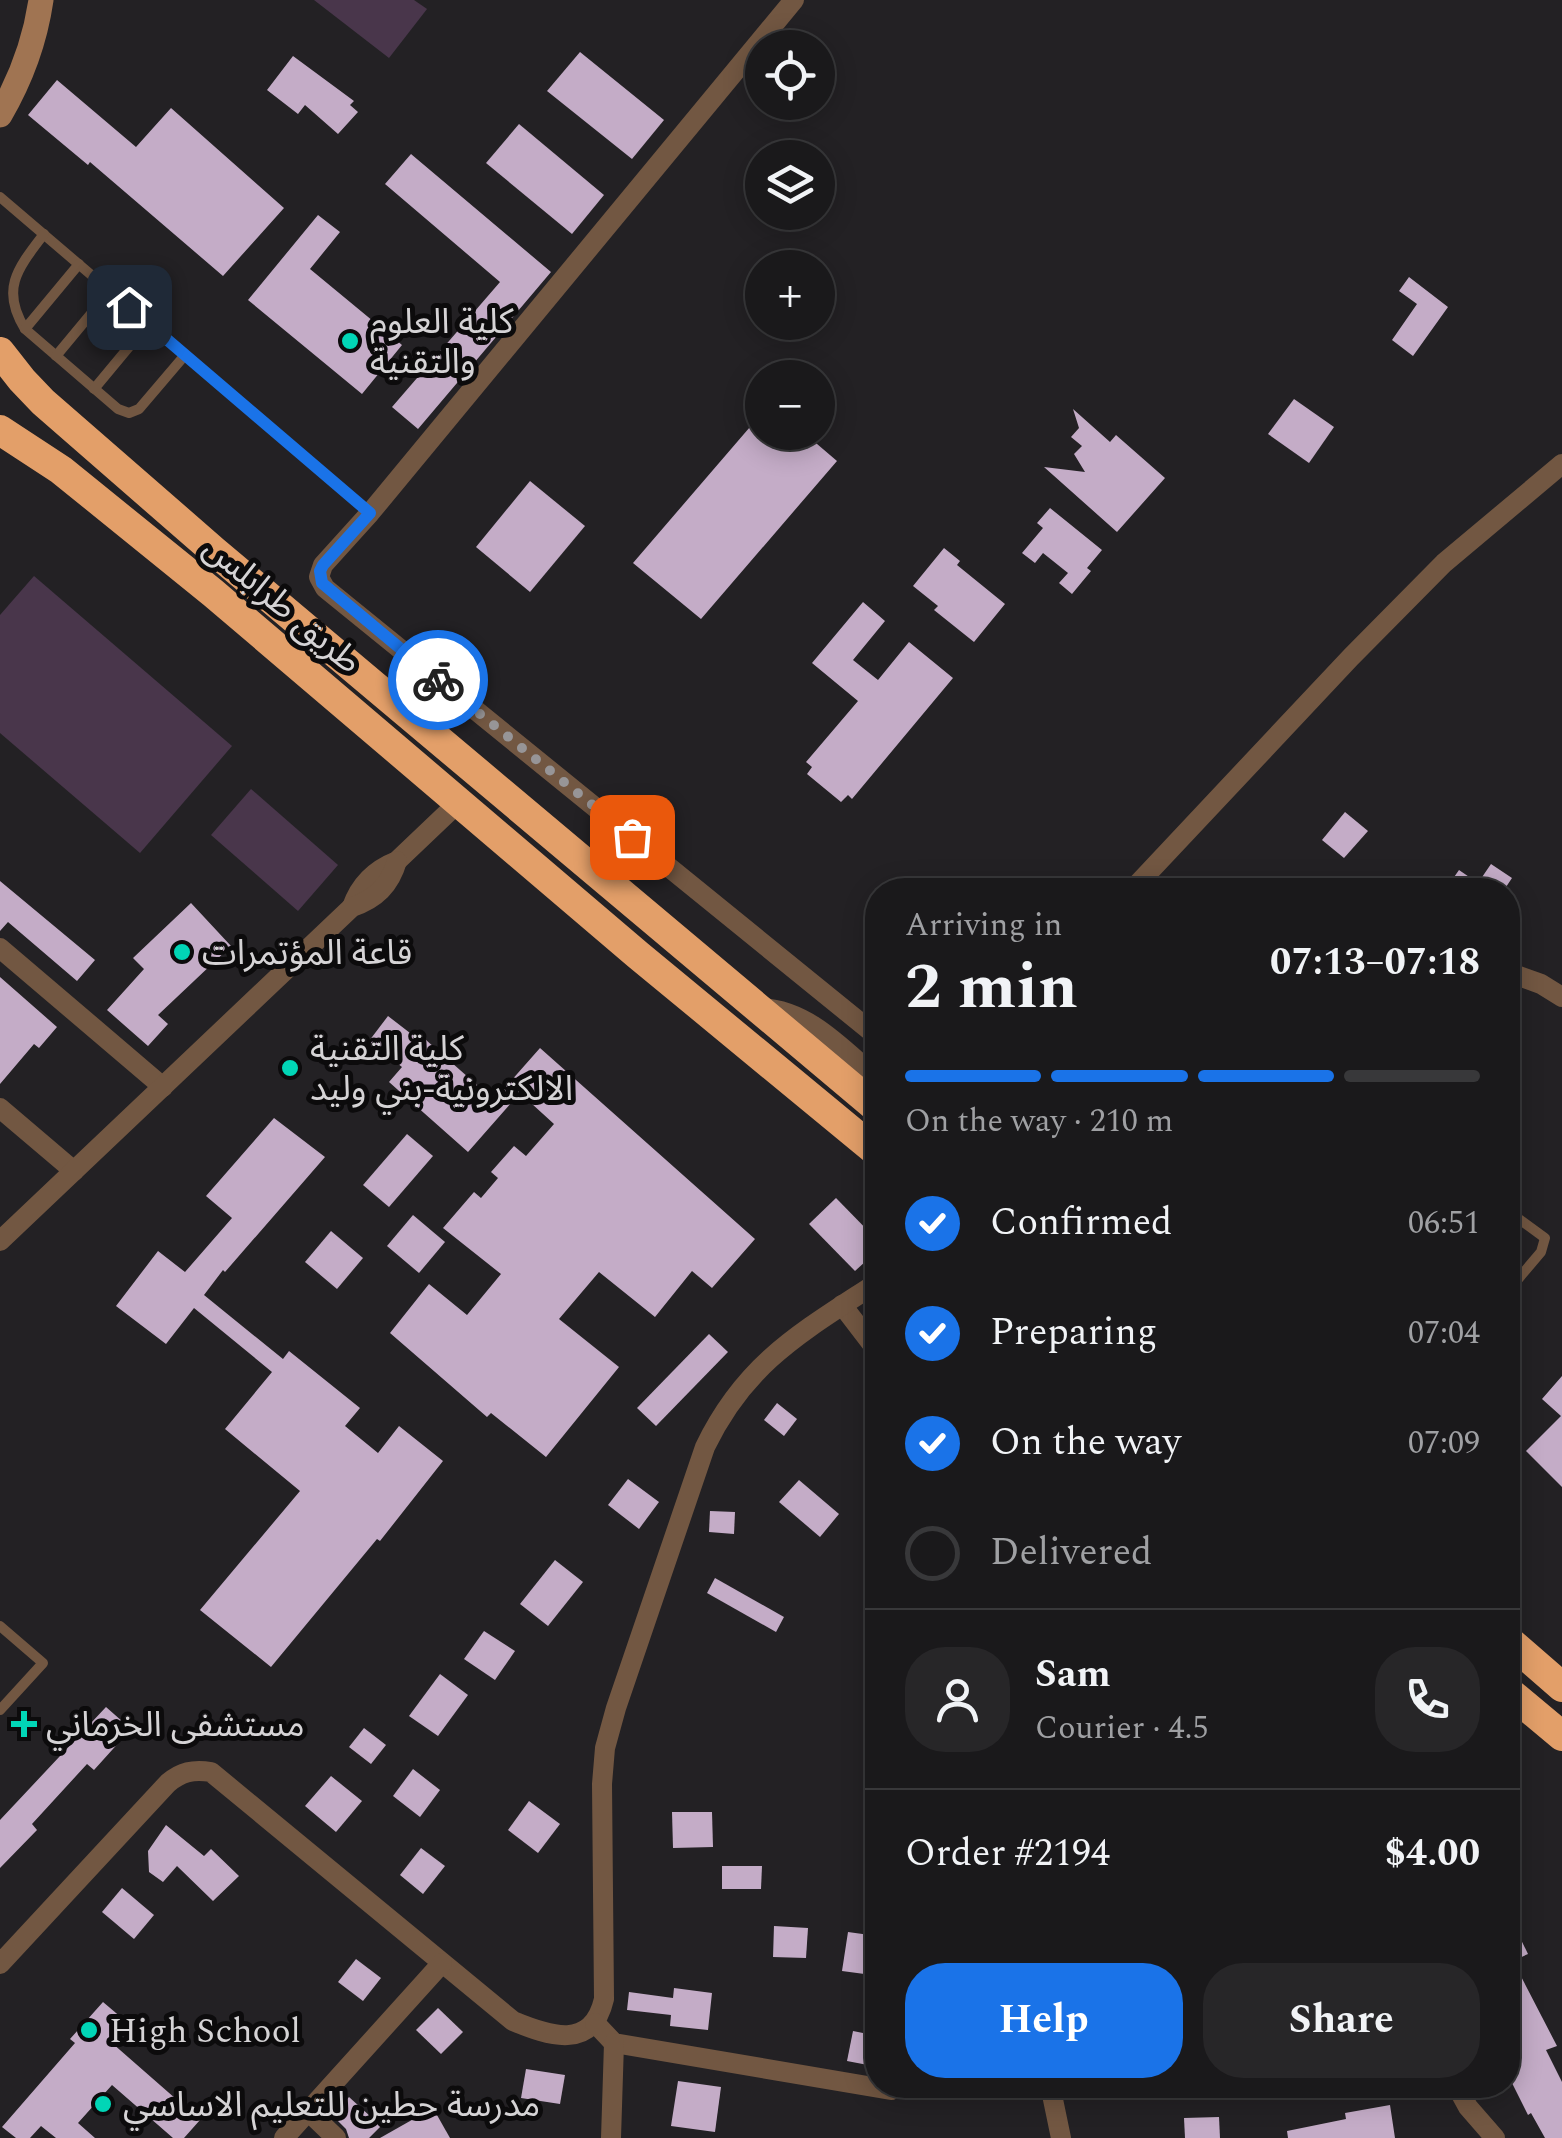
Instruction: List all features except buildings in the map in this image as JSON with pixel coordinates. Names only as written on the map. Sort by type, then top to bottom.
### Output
[{"type":"highway","points":[[0,352],[43,402],[214,552],[865,1097]]},
{"type":"highway","name":"طريق طرابلس","points":[[0,430],[61,470],[213,593],[865,1143]]},
{"type":"highway","points":[[1520,1649],[1562,1687]]},
{"type":"highway","points":[[1520,1700],[1562,1736]]},
{"type":"street","points":[[0,115],[25,63],[37,28],[41,0]]},
{"type":"street","points":[[794,0],[323,565],[320,577],[325,588],[865,1026]]},
{"type":"street","points":[[1143,878],[1444,563],[1562,464]]},
{"type":"street","points":[[0,1242],[352,907],[367,879],[397,862],[459,802]]},
{"type":"street","points":[[0,948],[163,1087]]},
{"type":"street","points":[[1520,976],[1562,997]]},
{"type":"street","points":[[757,1008],[781,1010],[812,1024],[865,1067]]},
{"type":"street","points":[[0,1108],[74,1171]]},
{"type":"street","points":[[0,1964],[168,1783],[198,1770],[211,1772],[513,2020],[551,2035],[569,2036],[595,2023],[604,1999],[605,1748],[695,1474],[716,1425],[769,1357],[865,1290]]},
{"type":"street","points":[[842,1305],[865,1335]]},
{"type":"street","points":[[284,2138],[442,1962]]},
{"type":"street","points":[[595,2023],[614,2043],[865,2086]]},
{"type":"street","points":[[612,2138],[614,2043]]},
{"type":"street","points":[[1053,2098],[1061,2138]]},
{"type":"street","points":[[1463,2098],[1494,2138]]},
{"type":"street","points":[[308,2111],[336,2138]]},
{"type":"lane","points":[[2,202],[370,513]]},
{"type":"lane","points":[[44,234],[12,276],[8,289],[12,314],[24,329],[118,409],[128,413],[134,412],[185,355]]},
{"type":"lane","points":[[24,329],[78,264]]},
{"type":"lane","points":[[56,356],[110,291]]},
{"type":"lane","points":[[94,389],[148,324]]},
{"type":"lane","points":[[1520,1220],[1545,1238],[1540,1252],[1520,1276]]},
{"type":"lane","points":[[0,1626],[43,1663],[0,1710]]},
{"type":"shaded area","points":[[314,0],[414,0],[427,9],[389,58]]},
{"type":"shaded area","points":[[34,576],[232,746],[140,853],[0,733],[0,615]]},
{"type":"shaded area","points":[[251,789],[338,865],[298,911],[211,835]]},
{"type":"way so far","points":[[438,680],[632,837]]},
{"type":"place","name":"كلية العلوم والتقنية","points":[[350,341]]},
{"type":"place","name":"قاعة المؤتمرات","points":[[182,952]]},
{"type":"place","name":"كلية التقنية الالكترونية-بني وليد","points":[[290,1068]]},
{"type":"place","name":"مستشفى الخرماني","points":[[24,1724]]},
{"type":"place","name":"High School","points":[[89,2030]]},
{"type":"place","name":"مدرسة حطين للتعليم الاساسي","points":[[103,2104]]},
{"type":"route","points":[[129,307],[370,513],[323,565],[322,583],[438,680]]}]
